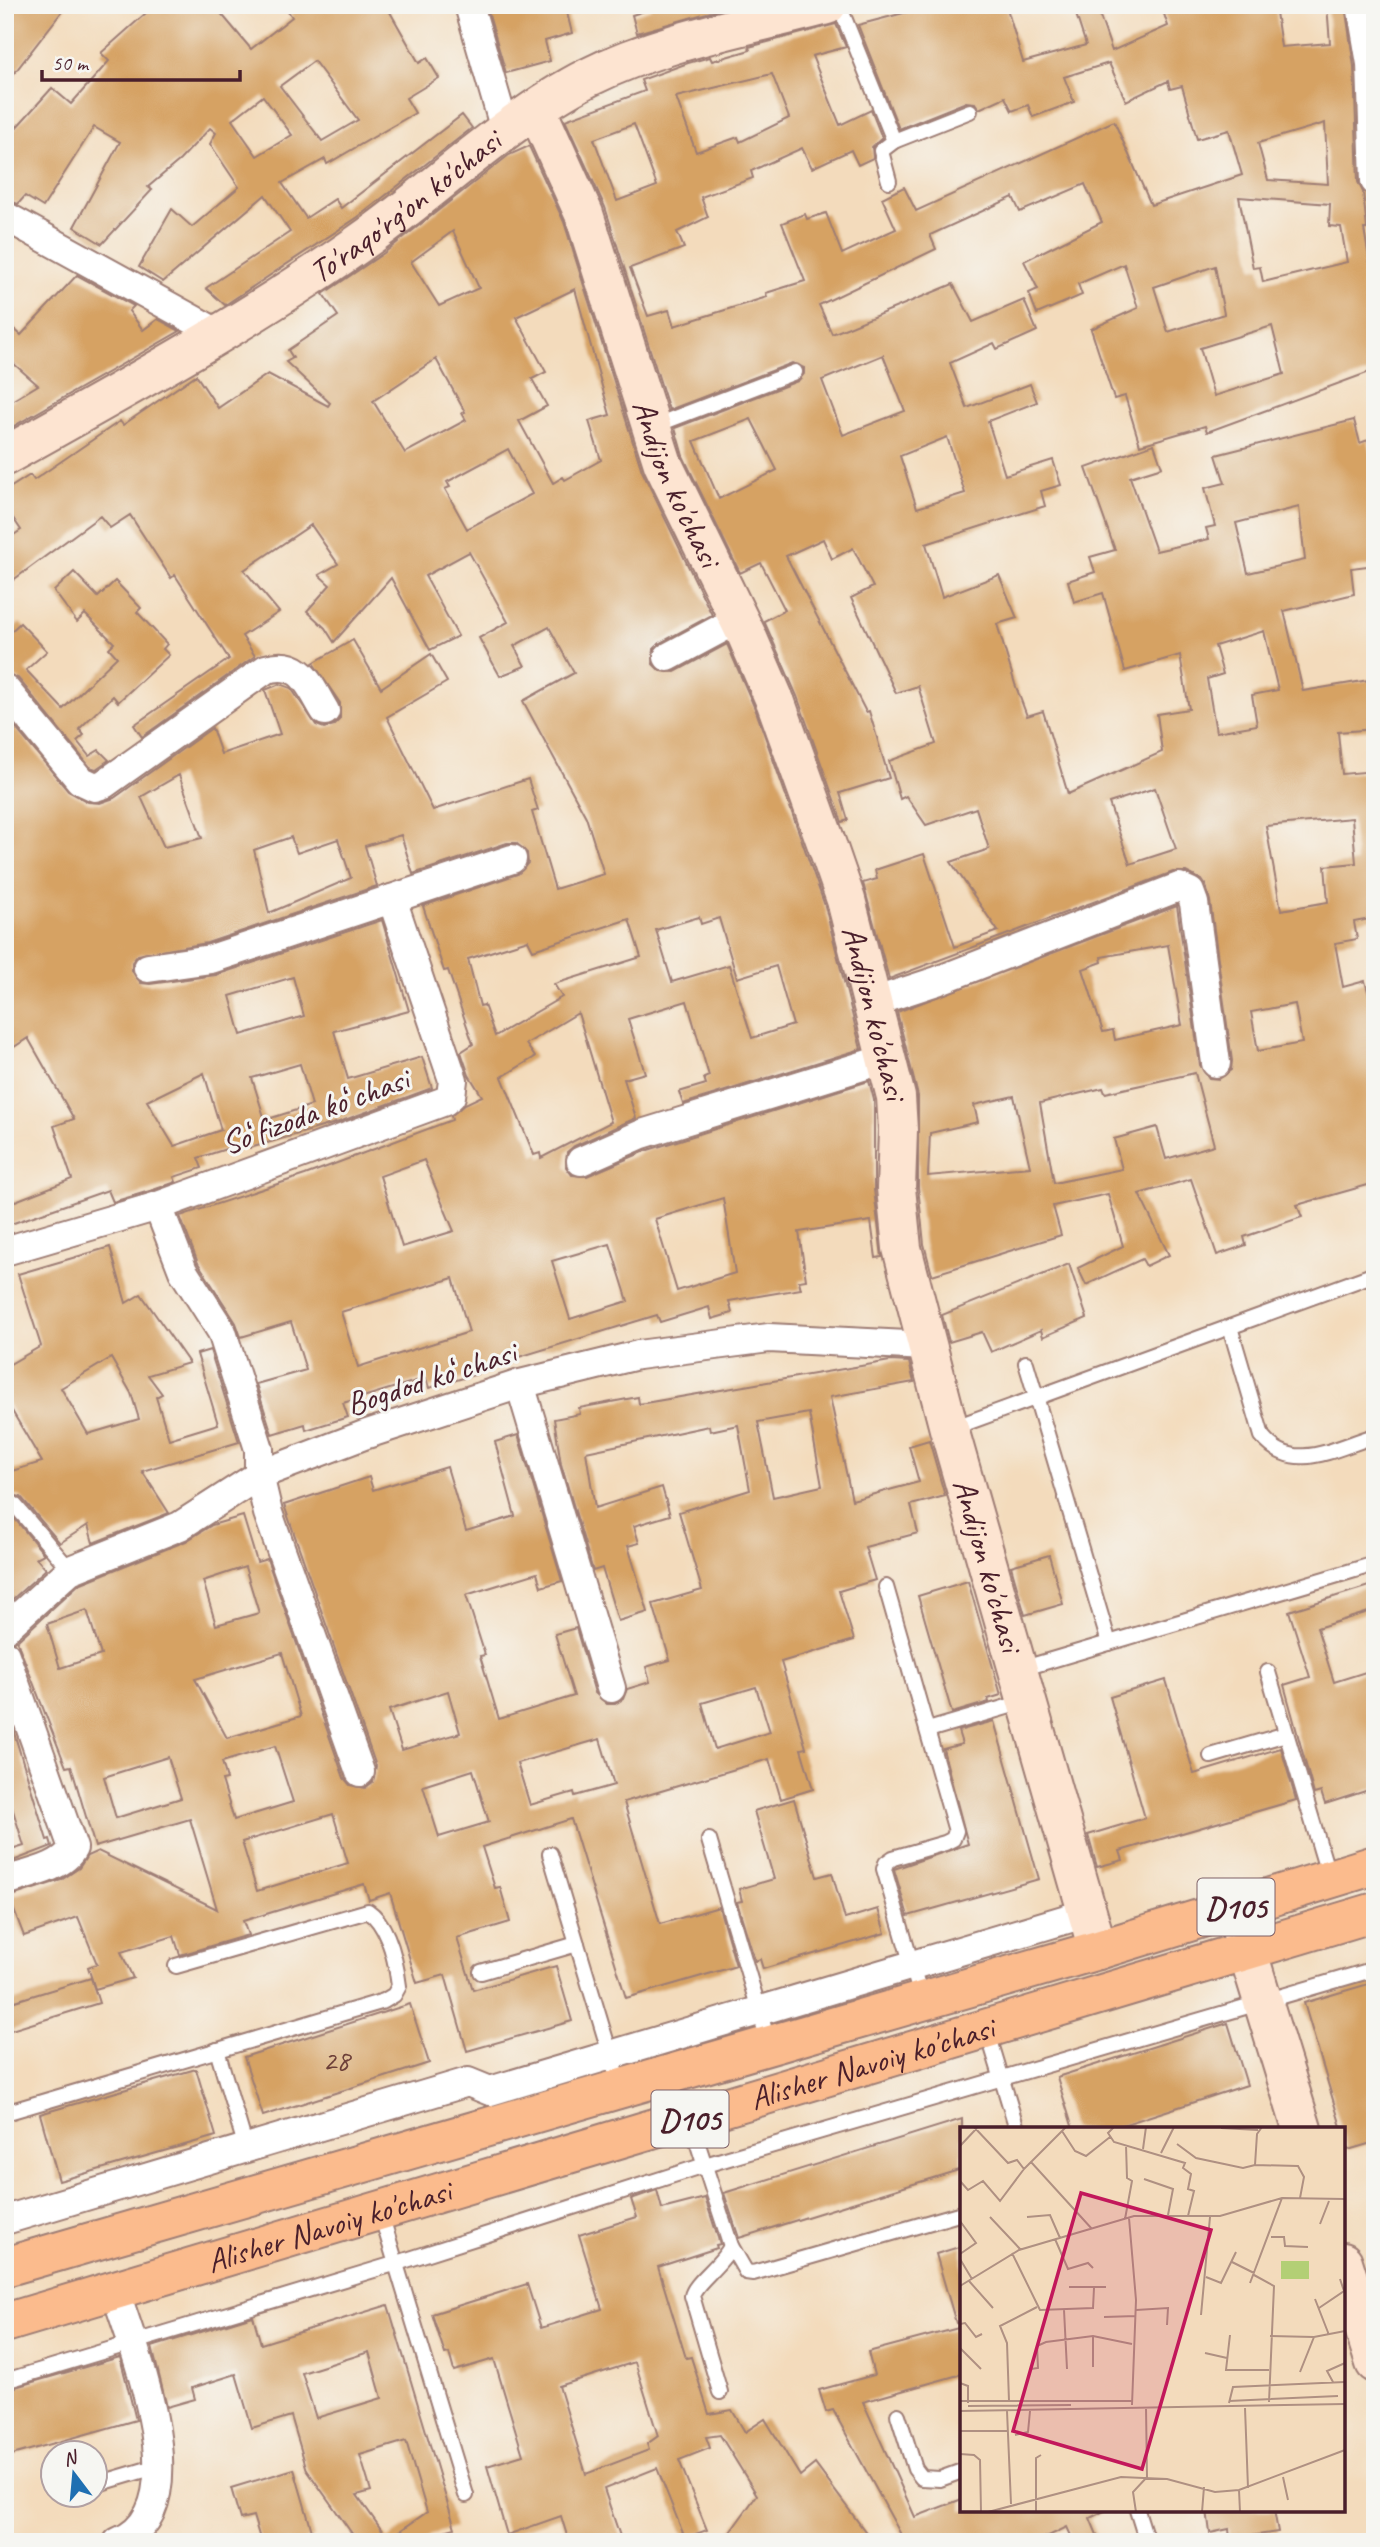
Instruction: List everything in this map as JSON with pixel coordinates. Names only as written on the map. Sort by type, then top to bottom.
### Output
[{"type":"main road","name":"Alisher Navoiy ko'chasi","points":[[5,2267],[615,2072],[765,2029],[923,2001],[1375,1865]]},
{"type":"main road","name":"Alisher Navoiy ko'chasi","points":[[5,2323],[987,2031],[1375,1912]]},
{"type":"street","points":[[469,5],[506,133]]},
{"type":"street","name":"To'raqo'rg'on ko'chasi","points":[[5,456],[221,335],[371,235],[537,110],[589,77],[657,51],[827,5]]},
{"type":"street","points":[[1361,5],[1371,64],[1375,181]]},
{"type":"street","name":"Andijon ko'chasi","points":[[537,110],[584,214],[663,464],[739,619],[776,703],[846,900],[897,1108],[896,1188],[902,1248],[948,1429],[1098,1950]]},
{"type":"street","points":[[5,216],[221,335]]},
{"type":"street","points":[[667,657],[739,619]]},
{"type":"street","points":[[5,689],[80,780],[95,787],[104,784],[267,669],[281,665],[303,675],[325,711]]},
{"type":"street","points":[[148,968],[211,959],[512,859]]},
{"type":"street","points":[[870,1003],[937,981],[1179,887],[1190,892],[1194,903],[1216,1063]]},
{"type":"street","name":"Soʻfizoda koʻchasi","points":[[5,1251],[158,1206],[451,1096],[453,1080],[393,899]]},
{"type":"street","points":[[581,1161],[666,1126],[885,1059]]},
{"type":"street","points":[[158,1206],[183,1271],[222,1332],[259,1449],[259,1475],[268,1513],[360,1772]]},
{"type":"street","name":"Bogdod koʻchasi","points":[[5,1629],[70,1570],[180,1526],[259,1475],[365,1435],[520,1384],[638,1355],[769,1338],[927,1346]]},
{"type":"street","points":[[520,1384],[611,1688]]},
{"type":"street","points":[[5,1655],[72,1848],[68,1856],[59,1862],[5,1881]]},
{"type":"street","points":[[1234,1907],[1301,2127]]},
{"type":"street","points":[[765,2029],[912,1965],[1087,1913]]},
{"type":"street","points":[[5,2220],[468,2082],[490,2091],[615,2072]]},
{"type":"street","points":[[1345,2268],[1375,2363]]},
{"type":"street","points":[[116,2290],[153,2410],[158,2466],[152,2509],[142,2526],[118,2542]]},
{"type":"lane","points":[[839,5],[894,141]]},
{"type":"lane","points":[[889,181],[881,151],[894,141],[970,111]]},
{"type":"lane","points":[[650,428],[795,372]]},
{"type":"lane","points":[[948,1429],[1375,1274]]},
{"type":"lane","points":[[1230,1327],[1262,1436],[1273,1450],[1284,1456],[1303,1458],[1375,1436]]},
{"type":"lane","points":[[1026,1363],[1109,1643]]},
{"type":"lane","points":[[14,1504],[70,1570]]},
{"type":"lane","points":[[928,1730],[1109,1643],[1375,1564]]},
{"type":"lane","points":[[886,1587],[956,1831],[945,1843],[886,1863],[885,1875],[923,2001]]},
{"type":"lane","points":[[1268,1672],[1329,1879]]},
{"type":"lane","points":[[1211,1756],[1286,1734]]},
{"type":"lane","points":[[709,1840],[765,2029]]},
{"type":"lane","points":[[550,1854],[615,2072]]},
{"type":"lane","points":[[5,2113],[384,2001],[394,1995],[399,1986],[384,1928],[378,1918],[368,1911],[176,1966]]},
{"type":"lane","points":[[481,1972],[577,1944]]},
{"type":"lane","points":[[5,2381],[394,2264],[705,2165],[1375,1969]]},
{"type":"lane","points":[[987,2031],[1016,2127]]},
{"type":"lane","points":[[217,2050],[246,2148]]},
{"type":"lane","points":[[690,2119],[731,2246],[746,2272],[753,2273],[960,2214]]},
{"type":"lane","points":[[380,2211],[466,2495]]},
{"type":"lane","points":[[720,2392],[692,2296],[693,2289],[725,2259],[731,2246]]},
{"type":"lane","points":[[898,2415],[915,2469],[922,2477],[940,2479],[960,2472]]},
{"type":"lane","points":[[108,2481],[158,2466]]},
{"type":"lane","points":[[1138,2512],[1147,2542]]},
{"type":"building","points":[[13,5],[67,5],[5,85],[5,15]]},
{"type":"building","points":[[155,5],[214,5],[251,49],[292,17],[284,5],[386,5],[419,63],[427,58],[439,78],[406,98],[415,113],[327,164],[325,159],[282,183],[306,218],[335,199],[341,208],[462,115],[472,128],[358,217],[225,305],[206,288],[290,232],[265,195],[163,282],[139,267],[172,209],[192,227],[239,187],[210,144],[216,133],[210,128],[180,160],[148,187],[152,190],[102,244],[74,227],[120,142],[94,127],[43,207],[25,196],[18,204],[5,199],[5,140],[52,88],[71,104],[109,61],[101,53]],"holes":[[[314,61],[358,120],[322,141],[280,86]],[[263,96],[292,135],[257,156],[232,120]]]},
{"type":"building","points":[[486,5],[565,5],[572,33],[545,41],[550,61],[506,73]]},
{"type":"building","points":[[650,5],[735,5],[637,33],[632,15],[651,9]]},
{"type":"building","points":[[934,5],[1006,5],[1023,62],[1086,45],[1073,5],[1096,5],[1112,51],[1168,26],[1161,5],[1275,5],[1281,47],[1330,43],[1327,5],[1345,5],[1354,66],[1358,182],[1363,192],[1367,229],[1364,229],[1375,293],[1375,370],[1207,432],[1205,426],[1140,445],[1125,396],[1114,399],[1091,329],[1138,308],[1124,264],[1078,284],[1082,295],[1037,314],[1029,293],[1038,289],[1024,261],[1102,222],[1085,184],[1020,212],[1013,197],[930,235],[936,249],[819,305],[832,334],[953,284],[973,322],[1024,300],[1037,331],[997,349],[994,343],[950,363],[967,408],[1030,384],[1037,402],[988,421],[1005,475],[1053,460],[1061,485],[1041,491],[1045,506],[926,544],[942,597],[999,575],[1017,618],[997,624],[1015,684],[1027,716],[1043,711],[1068,794],[1162,752],[1157,714],[1189,709],[1180,655],[1125,671],[1103,593],[1074,602],[1068,581],[1095,572],[1090,557],[1115,550],[1086,468],[1154,444],[1162,467],[1130,477],[1156,551],[1209,539],[1206,528],[1215,526],[1205,488],[1225,483],[1216,455],[1354,420],[1360,443],[1368,440],[1375,468],[1375,565],[1351,568],[1354,594],[1284,611],[1303,691],[1375,679],[1375,729],[1338,732],[1342,774],[1375,771],[1375,918],[1354,922],[1357,939],[1335,943],[1343,987],[1365,981],[1375,1016],[1375,1183],[1297,1205],[1302,1217],[1244,1237],[1246,1245],[1217,1255],[1191,1179],[1139,1194],[1169,1255],[1146,1266],[1142,1259],[1086,1285],[1078,1268],[1123,1246],[1108,1194],[1053,1206],[1061,1235],[932,1275],[924,1244],[918,1187],[918,1096],[897,1012],[1177,906],[1200,1065],[1209,1078],[1219,1079],[1231,1070],[1232,1061],[1206,886],[1202,880],[1186,872],[1173,872],[889,979],[863,883],[877,879],[875,870],[924,854],[955,947],[998,931],[951,862],[989,849],[976,808],[926,825],[906,796],[900,799],[889,761],[936,744],[918,686],[896,693],[851,598],[873,587],[853,548],[832,559],[823,539],[786,556],[866,712],[869,711],[889,778],[840,793],[848,820],[842,822],[797,696],[764,621],[785,610],[761,563],[740,573],[683,456],[675,428],[798,381],[804,374],[804,368],[792,363],[669,410],[605,207],[565,120],[645,91],[641,80],[688,63],[710,57],[712,61],[750,50],[749,47],[836,24],[846,47],[812,56],[840,125],[871,110],[882,138],[872,147],[873,158],[858,165],[851,150],[812,168],[802,148],[751,171],[753,178],[701,197],[708,217],[677,232],[684,248],[630,268],[648,316],[669,310],[674,326],[767,297],[766,293],[805,281],[782,223],[805,214],[807,219],[826,213],[842,254],[896,229],[882,198],[904,187],[916,211],[1114,121],[1151,205],[1242,175],[1229,130],[1197,139],[1182,86],[1170,89],[1168,81],[1126,101],[1109,63],[1064,77],[1074,102],[1033,117],[1028,105],[1012,111],[1005,97],[979,109],[975,103],[966,102],[899,129],[858,25]],"holes":[[[772,74],[789,118],[740,142],[738,137],[696,152],[676,97]],[[1325,123],[1328,184],[1268,180],[1258,143]],[[634,124],[657,186],[617,201],[594,139]],[[1239,197],[1330,204],[1329,226],[1341,227],[1347,262],[1263,282],[1260,267],[1253,268]],[[1215,266],[1224,314],[1168,332],[1154,287]],[[1272,326],[1284,374],[1214,396],[1200,348]],[[883,355],[905,411],[843,435],[822,380]],[[751,419],[777,470],[719,499],[694,441]],[[947,437],[965,493],[917,508],[900,456]],[[1299,507],[1305,560],[1248,573],[1236,523]],[[1264,631],[1278,690],[1252,695],[1257,725],[1216,732],[1207,679],[1223,674],[1215,646]],[[1155,788],[1176,849],[1130,864],[1109,803]],[[1352,818],[1356,863],[1325,866],[1328,902],[1281,910],[1266,826]],[[1168,945],[1182,1025],[1115,1040],[1113,1030],[1103,1032],[1083,969],[1102,962],[1101,957]],[[1295,1004],[1302,1043],[1258,1051],[1251,1012]],[[1195,1073],[1214,1145],[1166,1159],[1157,1127],[1114,1139],[1122,1169],[1054,1183],[1040,1103],[1103,1088],[1105,1093]],[[1014,1096],[1030,1167],[928,1176],[930,1133],[978,1122],[974,1105]]]},
{"type":"building","points":[[529,146],[564,222],[642,471],[712,615],[660,643],[654,649],[653,664],[660,671],[675,672],[727,644],[756,711],[825,906],[861,1049],[683,1104],[679,1092],[706,1084],[704,1078],[709,1076],[687,1001],[628,1019],[645,1073],[624,1079],[636,1118],[574,1146],[567,1152],[566,1167],[572,1175],[587,1176],[648,1150],[869,1081],[874,1100],[874,1190],[882,1257],[876,1258],[871,1221],[799,1232],[806,1280],[799,1281],[801,1289],[729,1301],[732,1313],[712,1319],[709,1307],[660,1322],[657,1315],[476,1370],[477,1374],[429,1388],[426,1378],[343,1403],[348,1417],[306,1430],[305,1424],[272,1434],[256,1384],[306,1370],[291,1322],[241,1337],[236,1323],[198,1263],[180,1216],[305,1175],[452,1120],[451,1116],[465,1104],[482,1096],[469,1075],[461,1052],[473,1044],[448,970],[444,971],[423,906],[518,874],[528,863],[527,853],[516,843],[507,843],[413,874],[401,835],[365,846],[377,886],[207,943],[138,955],[132,962],[132,971],[141,983],[216,975],[382,920],[409,1011],[334,1031],[348,1079],[422,1057],[432,1088],[339,1122],[250,1148],[248,1142],[198,1158],[202,1168],[174,1177],[176,1182],[153,1190],[113,1202],[108,1190],[5,1226],[5,1205],[72,1179],[54,1126],[74,1119],[28,1038],[5,1053],[5,715],[68,791],[88,802],[100,803],[114,798],[212,728],[221,754],[280,734],[265,690],[280,684],[291,688],[316,725],[324,728],[334,725],[340,719],[340,703],[313,663],[353,640],[381,688],[431,654],[447,682],[387,717],[433,810],[528,779],[538,810],[532,812],[555,889],[604,874],[586,817],[523,701],[574,673],[549,627],[514,646],[525,666],[500,676],[479,638],[508,622],[469,552],[425,576],[458,636],[430,650],[391,578],[334,642],[325,628],[307,611],[330,585],[319,575],[338,564],[311,525],[244,570],[279,612],[242,636],[255,656],[142,737],[134,725],[229,659],[175,575],[171,578],[130,515],[110,528],[100,516],[5,586],[5,541],[21,530],[5,506],[5,491],[30,475],[34,480],[120,421],[123,425],[196,375],[218,408],[268,374],[328,406],[330,403],[286,362],[293,358],[288,350],[338,316],[323,294],[384,253],[509,155]],"holes":[[[453,231],[479,288],[439,306],[411,262]],[[575,289],[610,415],[589,421],[601,460],[565,480],[563,477],[553,483],[519,421],[547,406],[532,379],[546,372],[516,317]],[[436,359],[465,412],[462,413],[466,420],[405,453],[373,401]],[[508,449],[532,494],[467,529],[445,489],[450,487],[447,482]],[[179,775],[202,838],[164,847],[141,797]],[[291,837],[297,853],[338,839],[351,878],[269,913],[254,850]],[[699,917],[701,924],[719,918],[737,978],[776,966],[793,1025],[752,1038],[729,965],[672,982],[656,930]],[[629,919],[641,957],[554,984],[562,997],[495,1036],[484,1005],[480,1006],[468,959],[528,940],[533,950]],[[293,977],[304,1016],[241,1035],[230,996]],[[578,1013],[611,1122],[541,1158],[540,1153],[534,1155],[502,1077],[535,1057],[526,1044]],[[300,1064],[312,1105],[265,1120],[252,1078]],[[204,1073],[221,1130],[174,1146],[147,1101]],[[424,1160],[454,1231],[402,1247],[380,1176]],[[723,1198],[735,1273],[677,1291],[655,1219]],[[610,1244],[628,1301],[570,1319],[552,1261]],[[453,1278],[469,1332],[358,1367],[341,1312]]]},
{"type":"building","points":[[77,275],[134,306],[129,311],[143,330],[158,319],[180,331],[5,431],[5,405],[38,385],[5,356],[5,321],[21,335]]},
{"type":"building","points":[[74,572],[98,597],[115,581],[141,608],[137,612],[167,644],[163,649],[169,655],[118,702],[113,696],[79,729],[84,735],[77,741],[89,756],[99,750],[109,760],[96,769],[90,767],[18,678],[5,673],[5,637],[20,623],[47,651],[26,670],[63,709],[117,657],[109,648],[114,643],[85,614],[77,622],[54,591]]},
{"type":"building","points":[[110,1247],[126,1303],[141,1294],[189,1363],[148,1375],[162,1394],[156,1397],[169,1439],[218,1424],[197,1354],[210,1350],[239,1442],[142,1471],[169,1513],[93,1543],[88,1525],[60,1543],[21,1497],[12,1495],[5,1500],[5,1473],[42,1462],[5,1399],[5,1367],[41,1346],[18,1274]],"holes":[[[111,1358],[131,1393],[139,1419],[88,1434],[61,1388]]]},
{"type":"building","points":[[1069,1264],[1087,1318],[1043,1337],[1041,1330],[991,1352],[982,1332],[949,1342],[942,1315]]},
{"type":"building","points":[[890,1361],[909,1362],[914,1382],[830,1397],[852,1500],[919,1482],[909,1446],[929,1440],[945,1496],[911,1505],[918,1533],[865,1547],[875,1580],[839,1591],[854,1640],[781,1662],[806,1748],[801,1749],[813,1789],[781,1799],[769,1759],[624,1802],[660,1924],[719,1907],[736,1966],[626,1998],[571,1819],[482,1847],[495,1888],[500,1887],[510,1922],[457,1938],[473,1990],[556,1966],[572,2021],[467,2051],[445,1975],[417,1983],[390,1893],[369,1900],[364,1884],[243,1921],[248,1935],[180,1955],[174,1936],[121,1952],[133,1978],[95,1989],[88,1967],[97,1964],[78,1917],[24,1936],[9,1897],[61,1880],[79,1868],[87,1856],[98,1851],[217,1909],[190,1819],[95,1847],[71,1766],[66,1767],[17,1641],[79,1584],[186,1541],[212,1525],[243,1516],[257,1562],[267,1559],[344,1778],[350,1785],[365,1788],[373,1782],[376,1766],[284,1505],[369,1477],[373,1490],[447,1467],[466,1531],[515,1516],[495,1442],[518,1435],[562,1581],[541,1587],[537,1573],[466,1595],[485,1655],[480,1656],[499,1719],[574,1696],[555,1634],[576,1628],[595,1693],[607,1704],[615,1704],[623,1699],[627,1689],[650,1682],[646,1667],[670,1660],[653,1604],[702,1590],[679,1512],[750,1490],[738,1425],[710,1431],[709,1426],[586,1452],[595,1508],[662,1487],[670,1515],[634,1526],[639,1543],[628,1546],[648,1612],[618,1621],[602,1568],[593,1571],[561,1464],[554,1419],[580,1414],[579,1408],[638,1397],[639,1404]],"holes":[[[809,1413],[822,1486],[773,1497],[758,1422]],[[245,1567],[259,1613],[216,1625],[203,1581]],[[87,1610],[101,1655],[60,1668],[47,1624]],[[282,1653],[301,1716],[227,1738],[195,1679]],[[756,1687],[770,1732],[715,1749],[702,1703]],[[448,1691],[460,1733],[402,1750],[389,1710]],[[600,1739],[614,1785],[575,1796],[574,1792],[530,1805],[517,1763]],[[275,1746],[293,1802],[234,1820],[222,1780],[227,1779],[222,1762]],[[168,1757],[181,1798],[116,1818],[104,1777]],[[473,1770],[489,1822],[439,1837],[423,1786]],[[333,1814],[348,1863],[257,1891],[242,1842]]]},
{"type":"building","points":[[5,1507],[44,1554],[36,1558],[46,1569],[6,1605]]},
{"type":"building","points":[[1049,1555],[1063,1604],[1025,1615],[1011,1566]]},
{"type":"building","points":[[968,1581],[1001,1695],[988,1699],[989,1702],[952,1713],[918,1596]]},
{"type":"building","points":[[1375,1584],[1375,1610],[1317,1628],[1334,1682],[1375,1669],[1375,1788],[1325,1804],[1321,1792],[1314,1794],[1284,1685],[1310,1677],[1289,1611]]},
{"type":"building","points":[[1166,1680],[1194,1774],[1281,1748],[1296,1800],[1120,1851],[1123,1860],[1097,1867],[1088,1835],[1145,1818],[1110,1697]]},
{"type":"building","points":[[10,1720],[47,1840],[50,1839],[52,1846],[5,1864],[5,1852],[24,1846],[11,1804],[5,1806],[5,1721]]},
{"type":"building","points":[[994,1721],[1039,1879],[908,1916],[894,1869],[968,1844],[943,1749],[962,1744],[958,1731]]},
{"type":"building","points":[[794,1799],[817,1877],[832,1873],[845,1919],[878,1909],[885,1933],[763,1969],[760,1959],[755,1961],[737,1902],[742,1901],[739,1889],[774,1879],[754,1811]]},
{"type":"building","points":[[91,1978],[99,2003],[5,2032],[5,2004]]},
{"type":"building","points":[[1375,1982],[1375,2142],[1348,2150],[1345,2127],[1341,2127],[1304,2003]]},
{"type":"building","points":[[410,2004],[429,2063],[263,2116],[244,2057]]},
{"type":"building","points":[[1228,2023],[1247,2085],[1116,2127],[1072,2127],[1057,2077]]},
{"type":"building","points":[[196,2069],[216,2136],[59,2181],[40,2114]]},
{"type":"building","points":[[962,2119],[960,2170],[739,2238],[724,2193]]},
{"type":"building","points":[[657,2190],[662,2209],[705,2198],[720,2244],[716,2245],[717,2248],[658,2267],[686,2358],[691,2357],[709,2414],[732,2410],[745,2432],[765,2419],[800,2476],[815,2464],[873,2542],[723,2542],[757,2495],[720,2435],[706,2437],[710,2448],[679,2460],[707,2530],[685,2538],[657,2468],[604,2489],[622,2542],[569,2542],[561,2516],[507,2535],[487,2466],[523,2455],[494,2359],[454,2371],[449,2353],[445,2354],[432,2314],[527,2284],[541,2328],[602,2309],[579,2235],[637,2217],[631,2199]],"holes":[[[635,2362],[658,2436],[647,2444],[649,2450],[586,2474],[559,2386]]]},
{"type":"building","points":[[960,2247],[960,2322],[956,2323],[936,2254]]},
{"type":"building","points":[[388,2305],[455,2528],[433,2534],[422,2542],[358,2542],[307,2470],[291,2416],[252,2428],[236,2374],[192,2388],[195,2399],[167,2407],[152,2347],[253,2316],[261,2344]],"holes":[[[369,2352],[382,2398],[316,2418],[302,2373]],[[406,2441],[427,2512],[388,2539],[357,2495],[371,2491],[360,2455]]]},
{"type":"building","points":[[960,2328],[960,2375],[863,2402],[915,2517],[960,2500],[960,2512],[1102,2512],[1090,2518],[1100,2542],[1074,2542],[1067,2527],[1036,2542],[905,2542],[833,2410],[826,2412],[819,2390],[874,2375],[868,2352]]},
{"type":"building","points":[[120,2357],[136,2420],[72,2438],[38,2438],[38,2448],[5,2457],[5,2390]]},
{"type":"building","points":[[294,2469],[314,2538],[300,2542],[261,2542],[253,2516],[240,2519],[231,2488]]},
{"type":"building","points":[[1207,2512],[1274,2512],[1278,2532],[1230,2539],[1229,2529],[1210,2533]]}]
